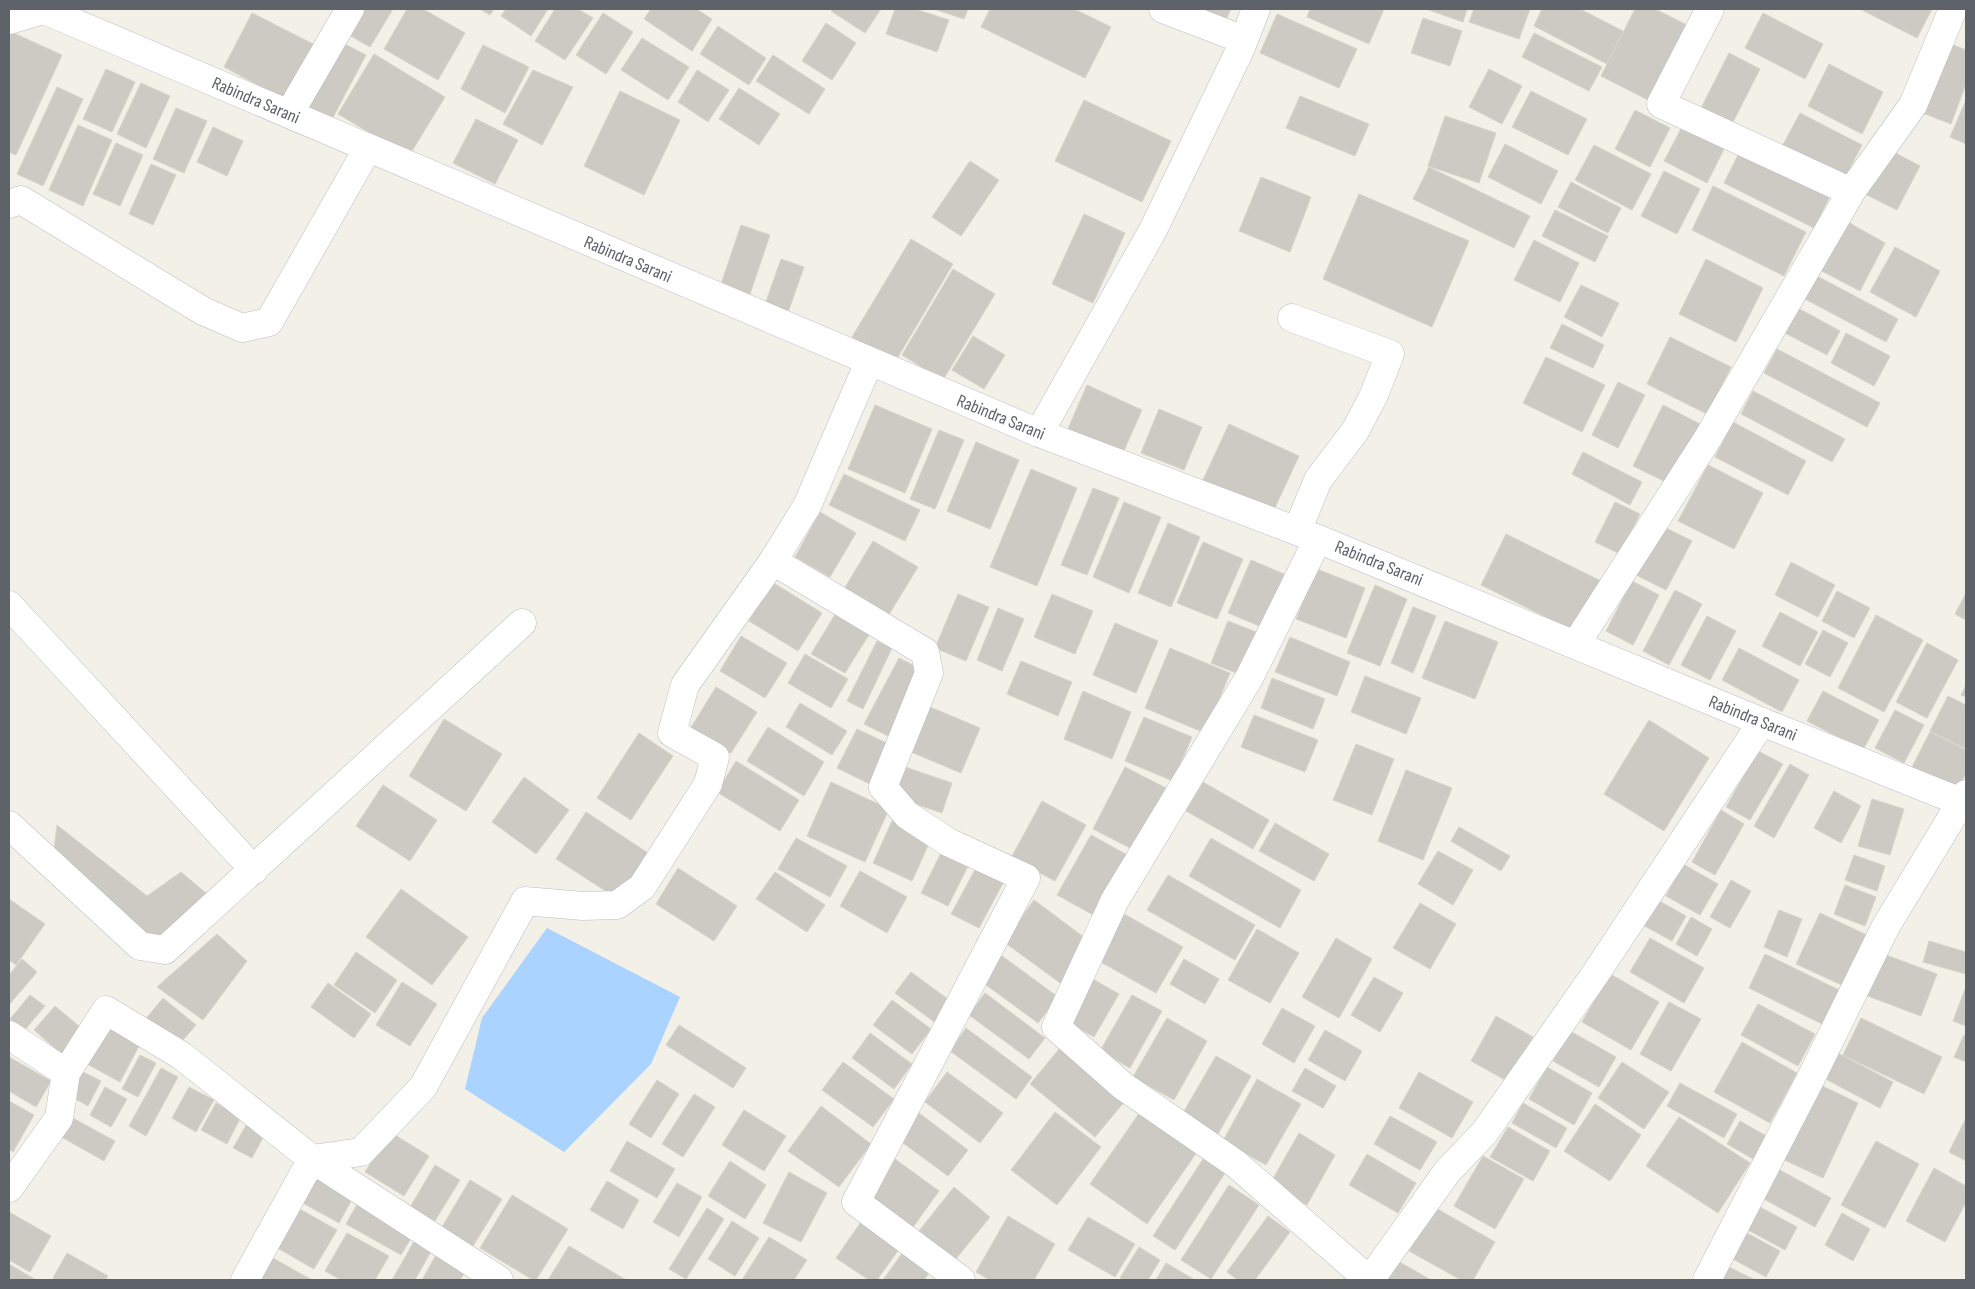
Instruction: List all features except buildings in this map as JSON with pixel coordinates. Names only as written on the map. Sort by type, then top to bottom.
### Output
[{"type":"street","points":[[9,20],[44,9]]},
{"type":"street","name":"Rabindra Sarani","points":[[44,9],[1039,433],[1308,535],[1762,722],[1965,800]]},
{"type":"street","points":[[290,114],[350,9]]},
{"type":"street","points":[[1163,9],[1244,40]]},
{"type":"street","points":[[1039,433],[1154,230],[1244,40],[1256,9]]},
{"type":"street","points":[[1710,9],[1661,104],[1851,192]]},
{"type":"street","points":[[1576,644],[1708,438],[1851,192],[1913,105],[1955,24]]},
{"type":"street","points":[[9,204],[21,200],[203,311],[242,328],[268,322],[368,148]]},
{"type":"street","points":[[1292,318],[1390,354],[1373,397],[1355,430],[1318,480],[1308,535],[1249,678],[1115,900],[1056,1026],[1123,1086],[1236,1164],[1370,1280],[1447,1172],[1491,1124],[1596,973],[1762,722]]},
{"type":"street","points":[[312,1159],[361,1152],[423,1087],[525,901],[583,906],[617,905],[642,887],[708,784],[715,757],[672,733],[685,685],[773,561],[807,506],[869,362]]},
{"type":"street","points":[[773,561],[925,652],[929,673],[883,787],[908,815],[948,842],[1026,878],[856,1202],[952,1278]]},
{"type":"street","points":[[9,604],[254,870]]},
{"type":"street","points":[[9,825],[140,946],[165,950],[522,624]]},
{"type":"street","points":[[1707,1280],[1813,1074],[1886,926],[1965,800]]},
{"type":"street","points":[[9,1188],[59,1118],[66,1073],[106,1010],[182,1056],[312,1159],[499,1280]]},
{"type":"street","points":[[9,1035],[66,1073]]},
{"type":"street","points":[[245,1280],[312,1159]]},
{"type":"water","points":[[547,928],[680,997],[651,1064],[564,1152],[465,1089],[482,1018]]}]
